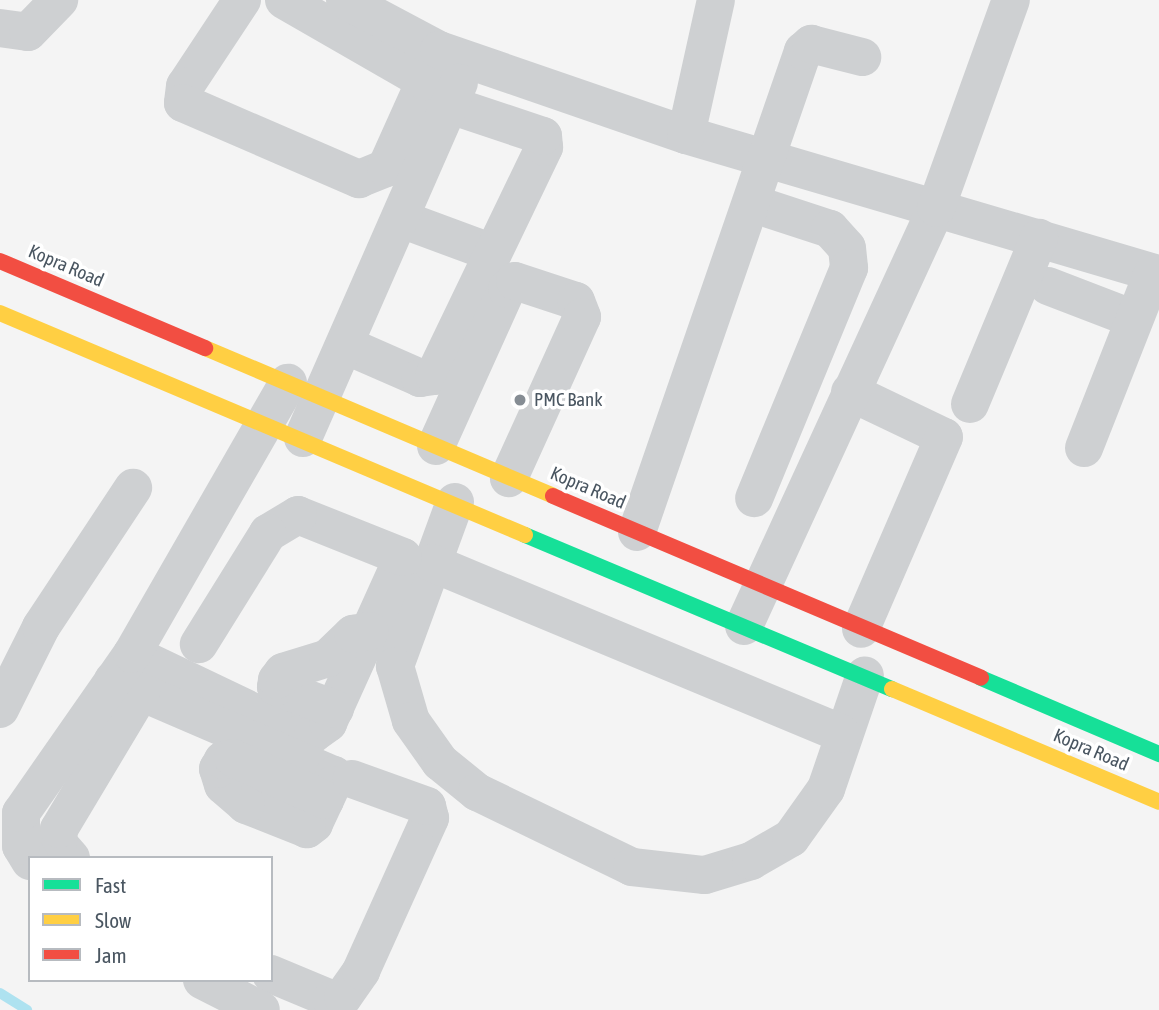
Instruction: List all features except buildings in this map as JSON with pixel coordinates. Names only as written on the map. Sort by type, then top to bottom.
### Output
[{"type":"street","points":[[0,28],[28,32],[59,0]]},
{"type":"street","points":[[243,0],[181,95],[191,109],[369,180],[386,168],[445,74]]},
{"type":"street","points":[[284,0],[445,74],[686,135],[770,162],[1156,273],[1134,319],[1084,449]]},
{"type":"street","points":[[345,0],[445,74],[546,141],[435,376],[420,378],[345,345]]},
{"type":"street","points":[[686,135],[716,0]]},
{"type":"street","points":[[744,626],[936,208],[1011,0]]},
{"type":"street","points":[[637,532],[770,162],[803,51],[811,44],[862,57]]},
{"type":"street","points":[[303,438],[401,219],[445,74]]},
{"type":"street","points":[[754,204],[830,229],[847,248],[849,268],[754,498]]},
{"type":"street","points":[[401,219],[493,253]]},
{"type":"street","points":[[970,404],[1039,238]]},
{"type":"street","name":"Kopra Road","points":[[0,261],[1159,754]]},
{"type":"street","points":[[436,446],[507,289],[515,281],[576,301],[582,317],[509,478]]},
{"type":"street","points":[[1048,286],[1134,319]]},
{"type":"street","name":"Kopra Road","points":[[0,313],[266,422],[1159,802]]},
{"type":"street","points":[[69,856],[58,843],[59,829],[129,675],[288,383]]},
{"type":"street","points":[[850,392],[944,437],[861,629]]},
{"type":"street","points":[[0,709],[41,627],[134,488]]},
{"type":"street","points":[[455,502],[395,666],[401,698],[417,731],[440,762],[477,792],[632,867],[705,875],[774,851],[815,811],[865,675]]},
{"type":"street","points":[[129,675],[300,734],[321,730],[335,709],[402,562],[400,552],[298,515],[268,533],[199,644]]},
{"type":"street","points":[[432,563],[842,734]]},
{"type":"street","points":[[335,709],[276,687],[277,680],[283,672],[328,659],[353,634],[371,631]]},
{"type":"street","points":[[129,675],[329,770],[339,789],[427,806],[430,818],[361,971],[343,997],[331,999],[273,975]]},
{"type":"street","points":[[28,858],[21,846],[11,810],[129,675]]},
{"type":"street","points":[[206,982],[261,1010]]},
{"type":"waterway","points":[[0,993],[27,1010]]},
{"type":"traffic: fast","points":[[525,535],[892,689]]},
{"type":"traffic: fast","points":[[981,678],[1159,754]]},
{"type":"traffic: slow","points":[[0,313],[525,535]]},
{"type":"traffic: slow","points":[[205,348],[553,496]]},
{"type":"traffic: slow","points":[[892,689],[1159,802]]},
{"type":"traffic: jam","points":[[0,261],[205,348]]},
{"type":"traffic: jam","points":[[553,496],[981,678]]},
{"type":"place","name":"PMC Bank","points":[[520,400]]}]
